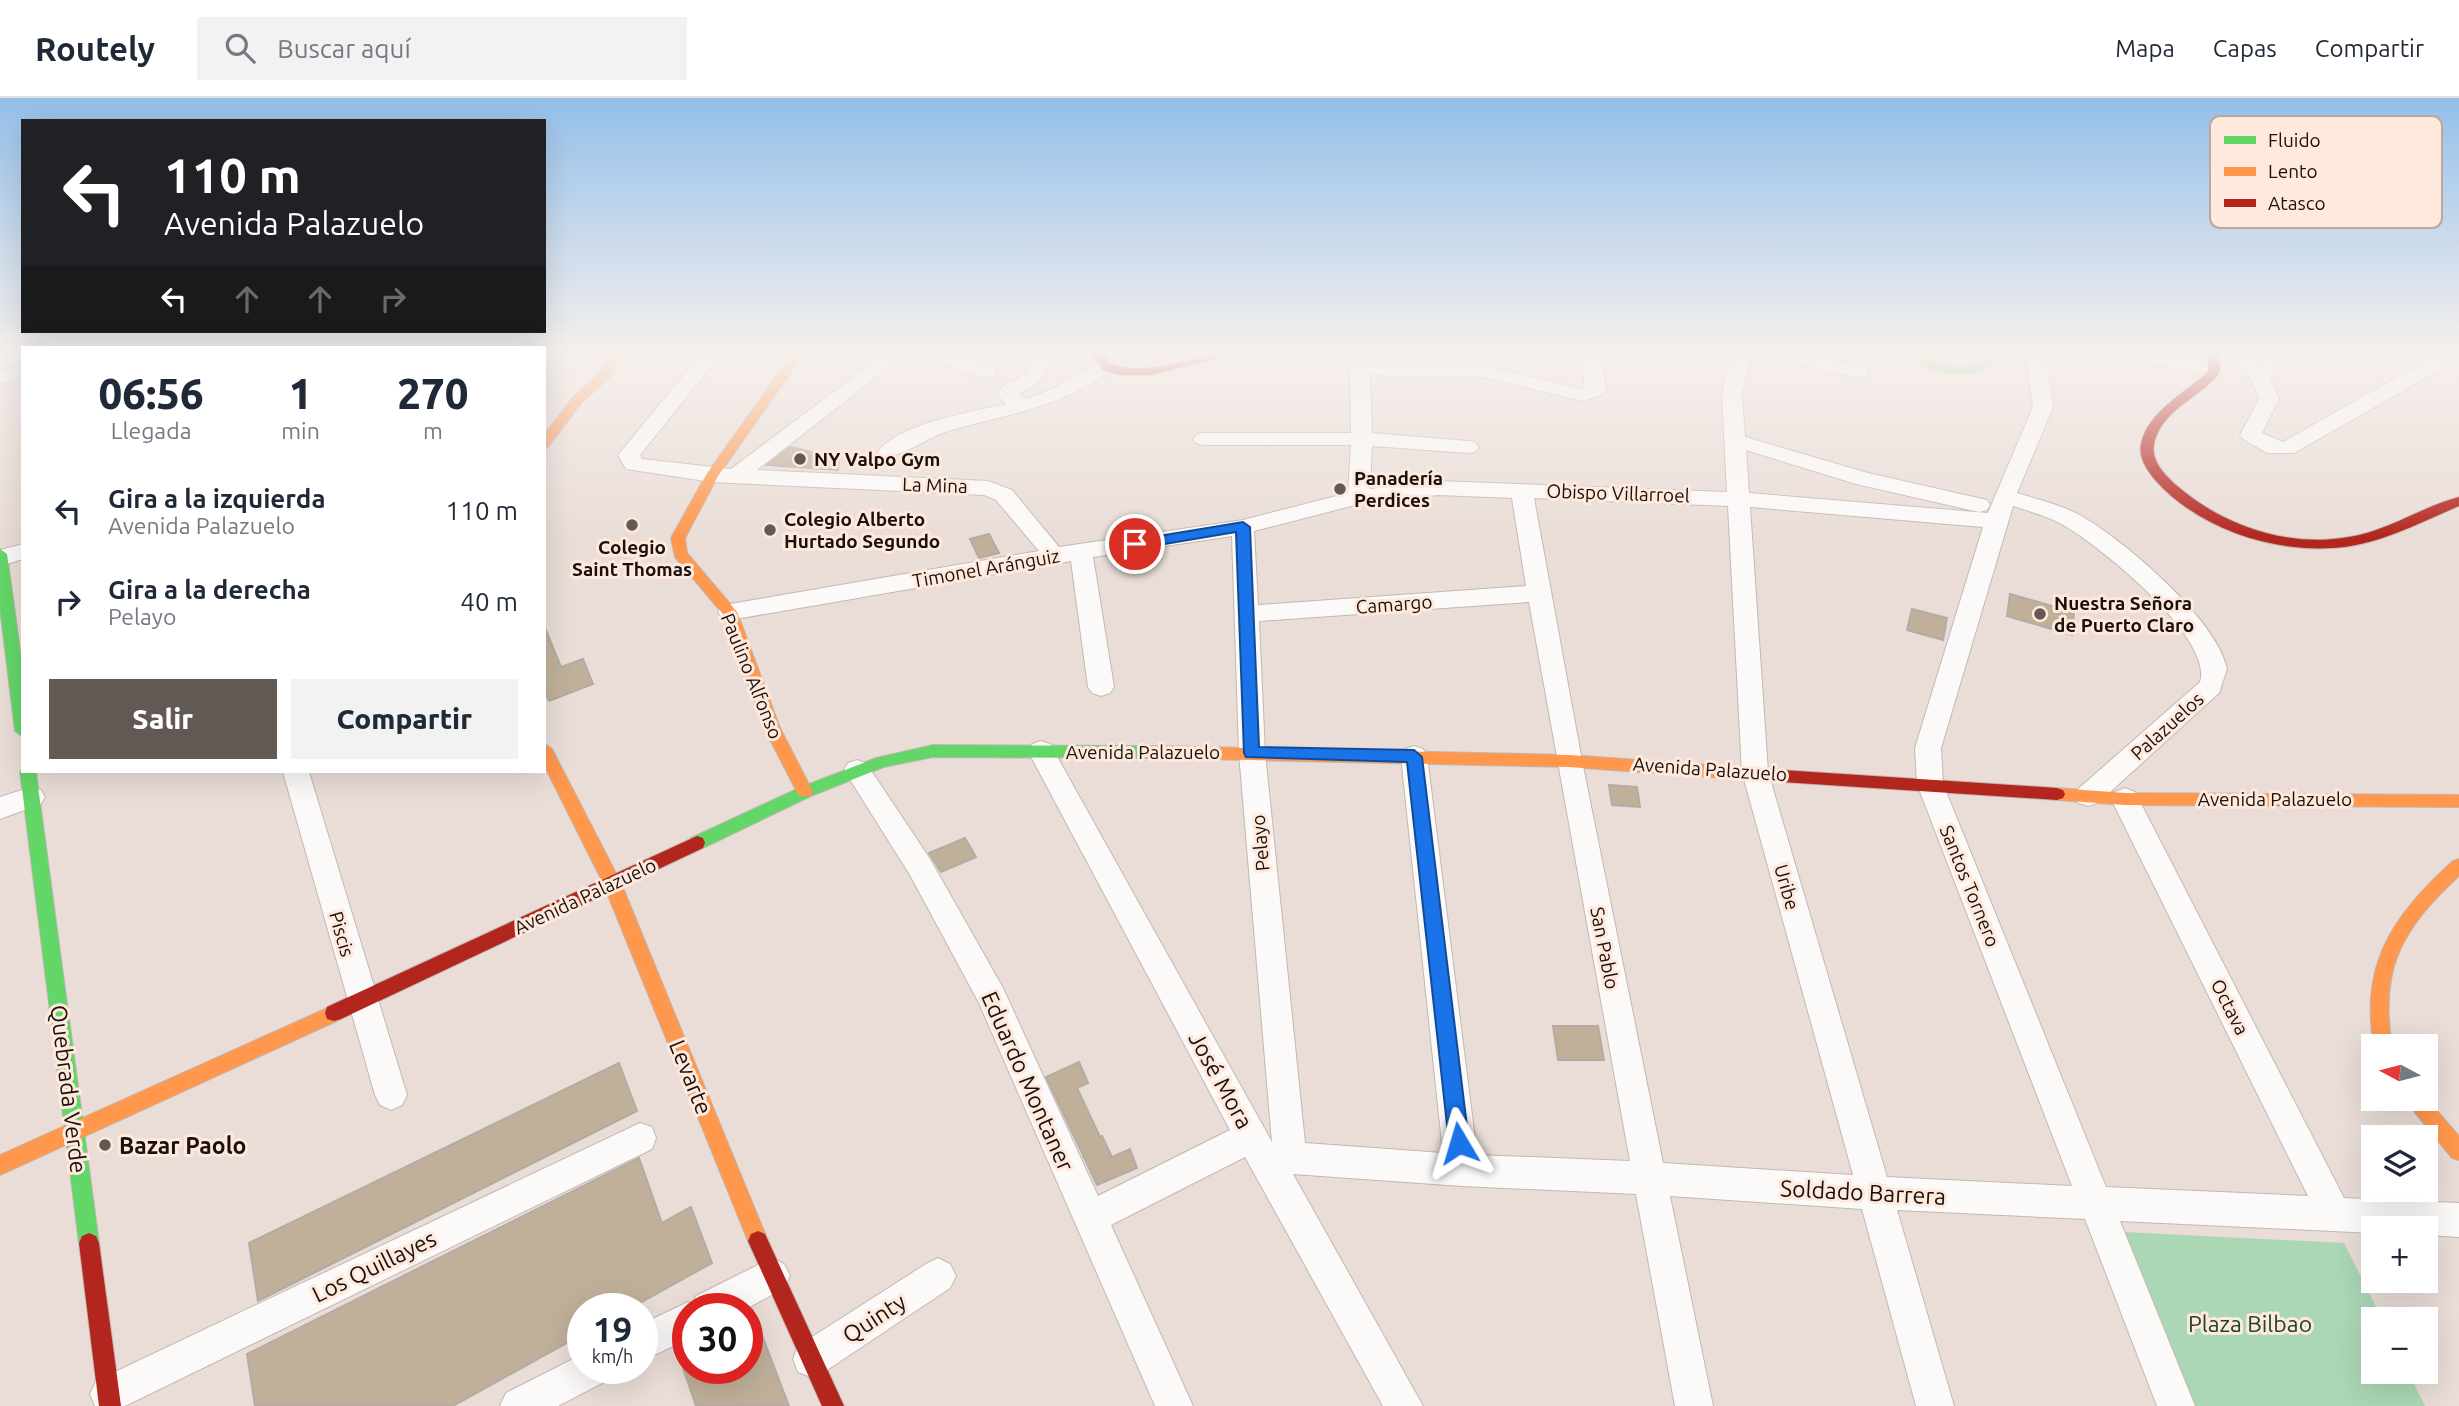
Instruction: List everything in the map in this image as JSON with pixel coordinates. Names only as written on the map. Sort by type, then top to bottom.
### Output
[{"type":"street","points":[[546,441],[566,415]]},
{"type":"street","name":"La Mina","points":[[662,415],[629,456],[634,464],[712,475],[988,488],[1004,495],[1048,547]]},
{"type":"street","name":"Paulino Alfonso","points":[[755,415],[712,475],[678,538],[677,546],[680,554],[730,612],[772,729],[805,792]]},
{"type":"street","points":[[736,476],[816,415]]},
{"type":"street","points":[[889,452],[915,436],[987,415]]},
{"type":"street","points":[[1359,497],[1361,415]]},
{"type":"street","name":"Uribe","points":[[1733,415],[1755,772],[1935,1406]]},
{"type":"street","name":"Santos Tornero","points":[[2040,415],[2001,509],[1928,748],[1930,785],[2176,1406]]},
{"type":"street","points":[[2169,415],[2153,430],[2147,445],[2151,464],[2157,474],[2179,495],[2203,511],[2231,525],[2273,538],[2334,544],[2351,541],[2459,501]]},
{"type":"street","points":[[2261,415],[2250,435],[2274,448],[2287,448],[2345,415]]},
{"type":"street","points":[[1203,439],[1362,439],[1468,447]]},
{"type":"street","name":"Palazuelos","points":[[1734,440],[1864,479],[2001,509],[2061,516],[2088,530],[2157,590],[2195,632],[2212,658],[2216,675],[2210,687],[2088,796]]},
{"type":"street","name":"Obispo Villarroel","points":[[1243,527],[1359,497],[1438,488],[2001,509]]},
{"type":"street","name":"San Pablo","points":[[1521,489],[1569,761],[1694,1406]]},
{"type":"street","name":"Timonel Aránguiz","points":[[730,612],[1243,527]]},
{"type":"street","name":"Pelayo","points":[[1243,527],[1252,753],[1279,1163]]},
{"type":"street","points":[[21,552],[0,557],[21,716]]},
{"type":"street","points":[[1081,553],[1101,687]]},
{"type":"street","name":"Camargo","points":[[1247,614],[1540,593]]},
{"type":"street","name":"Avenida Palazuelo","points":[[0,1165],[805,792],[857,770],[933,751],[1252,753],[1569,761],[2125,799],[2459,801]]},
{"type":"street","name":"José Mora","points":[[1041,751],[1252,1136],[1279,1163],[1404,1406]]},
{"type":"street","name":"Levarte","points":[[546,753],[612,883],[772,1276],[833,1406]]},
{"type":"street","points":[[1414,757],[1462,1170]]},
{"type":"street","name":"Eduardo Montaner","points":[[857,770],[920,867],[992,997],[1174,1406]]},
{"type":"street","name":"Piscis","points":[[296,773],[391,1095]]},
{"type":"street","points":[[0,808],[30,784]]},
{"type":"street","name":"Quebrada Verde","points":[[30,784],[109,1400]]},
{"type":"street","name":"Octava","points":[[2125,799],[2335,1214]]},
{"type":"street","points":[[2380,1034],[2374,1010],[2380,978],[2390,949],[2403,923],[2419,902],[2459,866]]},
{"type":"street","points":[[2424,1111],[2459,1152]]},
{"type":"street","points":[[1090,1218],[1252,1136]]},
{"type":"street","name":"Los Quillayes","points":[[109,1400],[640,1138]]},
{"type":"street","name":"Soldado Barrera","points":[[1279,1163],[1649,1178],[1874,1193],[2459,1220]]},
{"type":"street","points":[[740,1293],[772,1276]]},
{"type":"street","name":"Quinty","points":[[811,1359],[938,1276]]},
{"type":"street","points":[[519,1406],[567,1381]]},
{"type":"green space","name":"Plaza Bilbao","points":[[2124,1232],[2344,1243],[2361,1277],[2361,1293],[2369,1293],[2376,1307],[2361,1307],[2361,1384],[2414,1384],[2425,1406],[2191,1406]]},
{"type":"building","name":"NY Valpo Gym","points":[[790,447],[839,458],[838,470],[767,465]]},
{"type":"building","points":[[989,534],[999,553],[979,558],[970,539]]},
{"type":"building","name":"Nuestra Señora de Puerto Claro","points":[[2010,594],[2074,612],[2072,635],[2007,616]]},
{"type":"building","points":[[1912,609],[1947,618],[1943,640],[1907,630]]},
{"type":"building","points":[[546,630],[561,667],[583,659],[593,684],[549,701],[546,694]]},
{"type":"building","points":[[1609,785],[1637,787],[1640,807],[1612,805]]},
{"type":"building","points":[[965,838],[976,857],[941,872],[929,853]]},
{"type":"building","points":[[1553,1026],[1598,1026],[1604,1060],[1558,1060]]},
{"type":"building","points":[[1079,1062],[1088,1083],[1077,1088],[1100,1137],[1102,1136],[1112,1157],[1130,1149],[1137,1168],[1097,1185],[1046,1077]]},
{"type":"building","points":[[619,1063],[637,1111],[258,1301],[249,1243]]},
{"type":"building","points":[[639,1158],[662,1223],[691,1207],[712,1263],[658,1293],[567,1293],[567,1343],[453,1406],[255,1406],[247,1354]]},
{"type":"building","points":[[763,1338],[789,1406],[696,1406],[688,1384],[763,1384]]},
{"type":"traffic: fast","points":[[0,554],[21,716]]},
{"type":"traffic: fast","points":[[697,843],[805,792],[882,762],[933,751],[1154,752]]},
{"type":"traffic: fast","points":[[28,773],[89,1243]]},
{"type":"traffic: slow","points":[[546,441],[566,415]]},
{"type":"traffic: slow","points":[[755,415],[712,475],[678,538],[680,554],[730,612],[772,728],[805,792]]},
{"type":"traffic: slow","points":[[1154,752],[1569,761],[1737,773]]},
{"type":"traffic: slow","points":[[546,753],[612,883],[758,1241]]},
{"type":"traffic: slow","points":[[2057,794],[2125,799],[2459,801]]},
{"type":"traffic: slow","points":[[2381,1034],[2378,1018],[2379,992],[2392,945],[2420,904],[2459,866]]},
{"type":"traffic: slow","points":[[0,1165],[334,1013]]},
{"type":"traffic: slow","points":[[2424,1111],[2459,1151]]},
{"type":"traffic: jam","points":[[2164,415],[2152,431],[2147,447],[2151,464],[2158,474],[2201,511],[2221,522],[2265,538],[2310,544],[2349,542],[2381,533],[2459,501]]},
{"type":"traffic: jam","points":[[1737,773],[2057,794]]},
{"type":"traffic: jam","points":[[334,1013],[697,843]]},
{"type":"traffic: jam","points":[[758,1241],[833,1406]]},
{"type":"traffic: jam","points":[[89,1243],[110,1406]]},
{"type":"place","name":"NY Valpo Gym","points":[[800,459]]},
{"type":"place","name":"Panadería Perdices","points":[[1340,489]]},
{"type":"place","name":"Colegio Saint Thomas","points":[[632,525]]},
{"type":"place","name":"Colegio Alberto Hurtado Segundo","points":[[770,530]]},
{"type":"place","name":"Nuestra Señora de Puerto Claro","points":[[2040,614]]},
{"type":"place","name":"Bazar Paolo","points":[[105,1145]]},
{"type":"route","points":[[1135,544],[1243,527],[1252,753],[1414,757],[1459,1143]]}]
